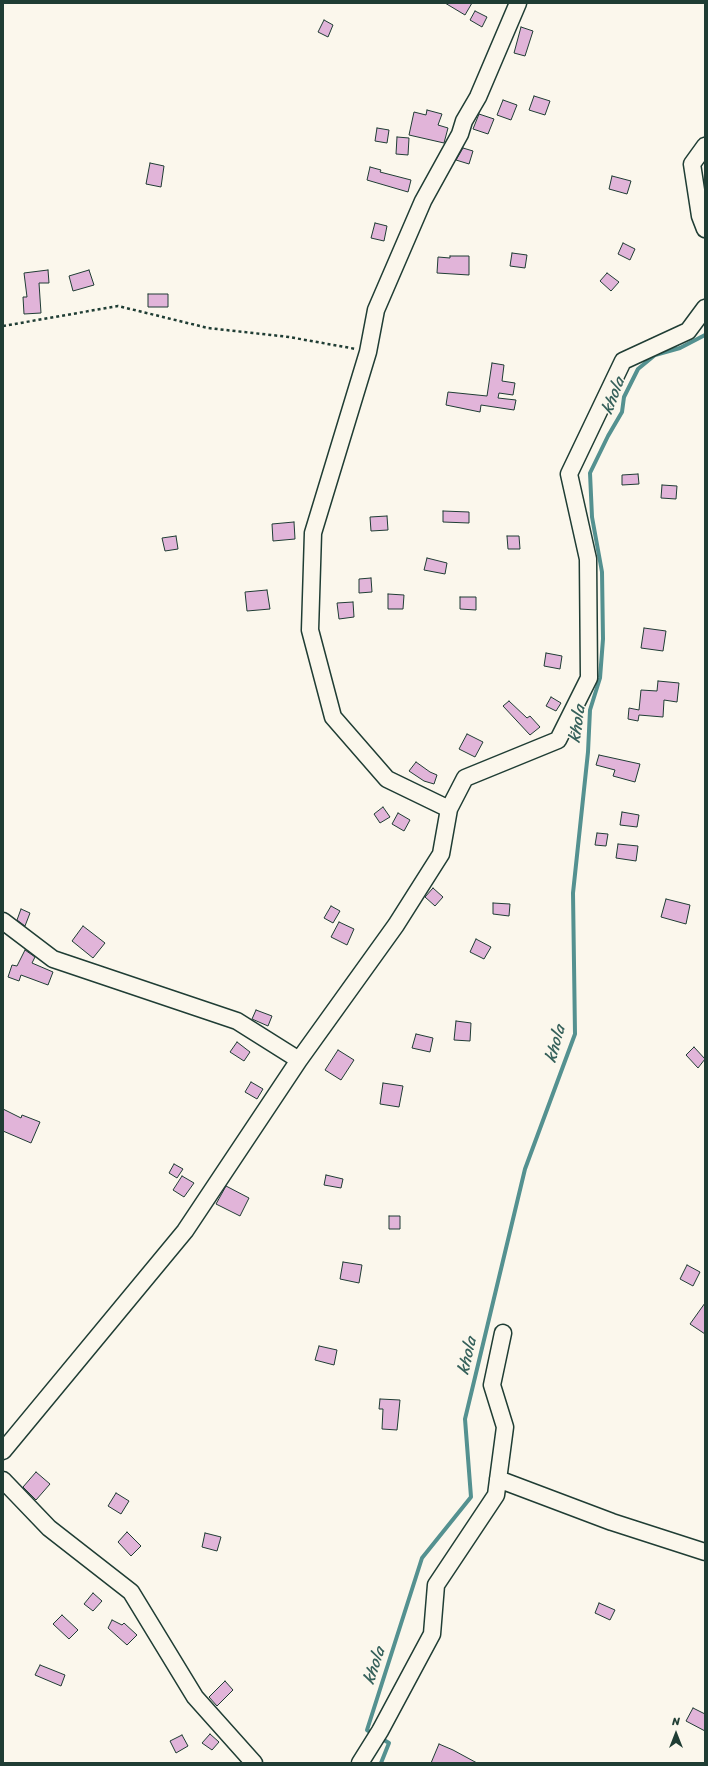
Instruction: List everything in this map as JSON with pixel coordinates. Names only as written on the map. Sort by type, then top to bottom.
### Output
[{"type":"street","points":[[448,809],[387,779],[333,717],[310,630],[314,533],[368,352],[376,310],[423,200],[460,134],[464,121],[478,97],[518,3]]},
{"type":"street","points":[[705,146],[692,164],[700,216],[705,230]]},
{"type":"street","points":[[3,1451],[185,1231],[299,1060],[396,925],[441,854],[448,809],[465,778],[558,740],[588,678],[588,559],[569,474],[623,361],[688,331],[705,308]]},
{"type":"street","points":[[3,921],[53,959],[238,1021],[299,1060]]},
{"type":"street","points":[[360,1763],[377,1736],[432,1634],[436,1585],[496,1495],[505,1427],[492,1385],[503,1333]]},
{"type":"street","points":[[498,1479],[612,1522],[705,1552]]},
{"type":"street","points":[[3,1480],[49,1528],[131,1592],[195,1697],[254,1763]]},
{"type":"path","points":[[3,326],[118,306],[208,328],[289,337],[368,352]]},
{"type":"building","points":[[445,3],[472,3],[465,15]]},
{"type":"building","points":[[475,11],[487,17],[482,27],[470,20]]},
{"type":"building","points":[[324,20],[333,25],[328,37],[318,32]]},
{"type":"building","points":[[521,27],[533,31],[525,56],[514,53]]},
{"type":"building","points":[[534,96],[550,101],[545,115],[529,110]]},
{"type":"building","points":[[503,100],[517,105],[511,120],[497,115]]},
{"type":"building","points":[[427,110],[442,114],[438,125],[448,128],[444,143],[409,135],[414,112],[426,115]]},
{"type":"building","points":[[479,114],[494,119],[488,134],[473,129]]},
{"type":"building","points":[[377,128],[389,130],[387,143],[375,141]]},
{"type":"building","points":[[397,137],[409,138],[408,155],[396,154]]},
{"type":"building","points":[[463,148],[473,151],[469,164],[456,160]]},
{"type":"building","points":[[150,163],[164,166],[161,187],[146,184]]},
{"type":"building","points":[[370,167],[381,170],[380,172],[411,180],[408,192],[367,180]]},
{"type":"building","points":[[612,176],[631,181],[627,194],[609,189]]},
{"type":"building","points":[[375,223],[387,226],[384,241],[371,238]]},
{"type":"building","points":[[623,243],[635,249],[630,260],[618,254]]},
{"type":"building","points":[[512,253],[527,255],[525,268],[510,266]]},
{"type":"building","points":[[450,256],[469,256],[469,275],[437,273],[438,257],[450,258]]},
{"type":"building","points":[[48,270],[49,283],[39,283],[41,313],[24,314],[23,297],[27,297],[24,273]]},
{"type":"building","points":[[89,270],[94,285],[73,291],[69,276]]},
{"type":"building","points":[[607,273],[619,282],[611,291],[600,281]]},
{"type":"building","points":[[148,294],[168,294],[168,307],[148,307]]},
{"type":"building","points":[[492,363],[504,365],[502,381],[515,383],[513,395],[499,393],[498,398],[516,400],[514,410],[481,405],[480,412],[446,405],[448,392],[487,396]]},
{"type":"building","points":[[638,474],[639,484],[622,485],[622,475]]},
{"type":"building","points":[[662,485],[677,486],[676,499],[661,498]]},
{"type":"building","points":[[443,511],[469,512],[469,523],[443,522]]},
{"type":"building","points":[[387,516],[388,530],[371,531],[370,517]]},
{"type":"building","points":[[294,522],[295,539],[273,541],[272,524]]},
{"type":"building","points":[[176,536],[178,549],[165,551],[162,538]]},
{"type":"building","points":[[507,536],[519,536],[520,549],[508,549]]},
{"type":"building","points":[[427,558],[447,563],[445,574],[424,570]]},
{"type":"building","points":[[371,578],[372,592],[359,593],[359,579]]},
{"type":"building","points":[[267,590],[270,609],[247,611],[245,592]]},
{"type":"building","points":[[388,594],[404,595],[403,609],[388,609]]},
{"type":"building","points":[[460,597],[476,597],[476,610],[460,609]]},
{"type":"building","points":[[353,602],[354,617],[339,619],[337,603]]},
{"type":"building","points":[[644,628],[666,631],[663,651],[641,648]]},
{"type":"building","points":[[546,653],[562,656],[560,669],[544,666]]},
{"type":"building","points":[[658,681],[679,683],[677,702],[664,700],[663,717],[639,715],[638,721],[628,719],[629,708],[639,710],[641,690],[657,691]]},
{"type":"building","points":[[551,697],[561,703],[556,711],[546,706]]},
{"type":"building","points":[[509,701],[527,718],[530,716],[540,727],[530,735],[503,706]]},
{"type":"building","points":[[467,734],[483,742],[475,757],[459,749]]},
{"type":"building","points":[[599,755],[640,764],[635,782],[613,776],[615,770],[596,765]]},
{"type":"building","points":[[416,762],[437,775],[434,784],[424,781],[409,771]]},
{"type":"building","points":[[383,807],[390,817],[380,823],[374,814]]},
{"type":"building","points":[[622,812],[639,815],[637,827],[620,825]]},
{"type":"building","points":[[398,813],[410,820],[404,831],[392,824]]},
{"type":"building","points":[[597,833],[608,834],[606,846],[595,845]]},
{"type":"building","points":[[618,844],[638,846],[636,861],[616,858]]},
{"type":"building","points":[[433,888],[443,897],[435,906],[425,897]]},
{"type":"building","points":[[666,899],[690,905],[686,924],[661,917]]},
{"type":"building","points":[[493,903],[510,904],[509,916],[493,914]]},
{"type":"building","points":[[331,906],[340,911],[333,923],[324,918]]},
{"type":"building","points":[[21,909],[30,913],[25,926],[17,920]]},
{"type":"building","points":[[339,922],[354,929],[347,945],[331,937]]},
{"type":"building","points":[[83,926],[105,943],[93,958],[72,941]]},
{"type":"building","points":[[476,939],[491,947],[484,959],[470,952]]},
{"type":"building","points":[[25,950],[35,957],[32,963],[53,972],[48,985],[21,975],[19,981],[8,977],[12,965],[17,966]]},
{"type":"building","points":[[256,1010],[272,1016],[268,1026],[252,1019]]},
{"type":"building","points":[[456,1021],[471,1023],[470,1041],[454,1040]]},
{"type":"building","points":[[416,1034],[433,1038],[430,1052],[412,1048]]},
{"type":"building","points":[[237,1042],[250,1052],[244,1061],[230,1052]]},
{"type":"building","points":[[694,1047],[705,1059],[698,1068],[686,1055]]},
{"type":"building","points":[[338,1050],[354,1060],[341,1080],[325,1070]]},
{"type":"building","points":[[251,1082],[263,1089],[257,1099],[245,1092]]},
{"type":"building","points":[[383,1083],[403,1086],[399,1107],[380,1104]]},
{"type":"building","points":[[3,1109],[21,1118],[22,1115],[40,1122],[31,1143],[3,1131]]},
{"type":"building","points":[[174,1164],[183,1169],[177,1178],[169,1173]]},
{"type":"building","points":[[326,1175],[343,1179],[341,1188],[324,1185]]},
{"type":"building","points":[[182,1176],[194,1183],[184,1197],[173,1190]]},
{"type":"building","points":[[226,1186],[249,1198],[240,1216],[216,1204]]},
{"type":"building","points":[[389,1216],[400,1216],[400,1229],[389,1229]]},
{"type":"building","points":[[343,1262],[362,1265],[359,1283],[340,1279]]},
{"type":"building","points":[[687,1265],[700,1272],[693,1286],[680,1279]]},
{"type":"building","points":[[705,1303],[705,1334],[690,1324]]},
{"type":"building","points":[[319,1346],[337,1350],[334,1365],[315,1360]]},
{"type":"building","points":[[380,1399],[400,1400],[397,1430],[382,1429],[383,1409],[379,1409]]},
{"type":"building","points":[[36,1472],[50,1484],[36,1500],[23,1487]]},
{"type":"building","points":[[116,1493],[129,1501],[121,1514],[108,1506]]},
{"type":"building","points":[[127,1532],[141,1546],[131,1556],[118,1542]]},
{"type":"building","points":[[205,1533],[221,1537],[217,1551],[202,1547]]},
{"type":"building","points":[[93,1593],[102,1601],[93,1611],[84,1604]]},
{"type":"building","points":[[599,1603],[615,1610],[610,1620],[595,1613]]},
{"type":"building","points":[[62,1615],[78,1630],[69,1639],[53,1624]]},
{"type":"building","points":[[112,1620],[122,1625],[124,1623],[137,1635],[127,1645],[108,1628]]},
{"type":"building","points":[[40,1665],[65,1675],[61,1686],[35,1675]]},
{"type":"building","points":[[225,1681],[233,1690],[217,1706],[209,1697]]},
{"type":"building","points":[[693,1708],[705,1714],[705,1731],[686,1721]]},
{"type":"building","points":[[210,1734],[219,1742],[212,1750],[202,1743]]},
{"type":"building","points":[[182,1735],[188,1746],[176,1753],[170,1741]]},
{"type":"building","points":[[439,1744],[453,1750],[477,1763],[431,1763]]},
{"type":"waterway","name":"khola","points":[[373,1734],[367,1730],[422,1558],[471,1497],[465,1419],[525,1169],[575,1034],[573,893],[588,752],[590,710],[600,678],[603,639],[602,572],[592,517],[590,473],[608,436],[622,412],[624,397],[638,369],[655,355],[680,348],[705,335]]},
{"type":"waterway","name":"khola","points":[[379,1737],[389,1743],[381,1763]]}]
